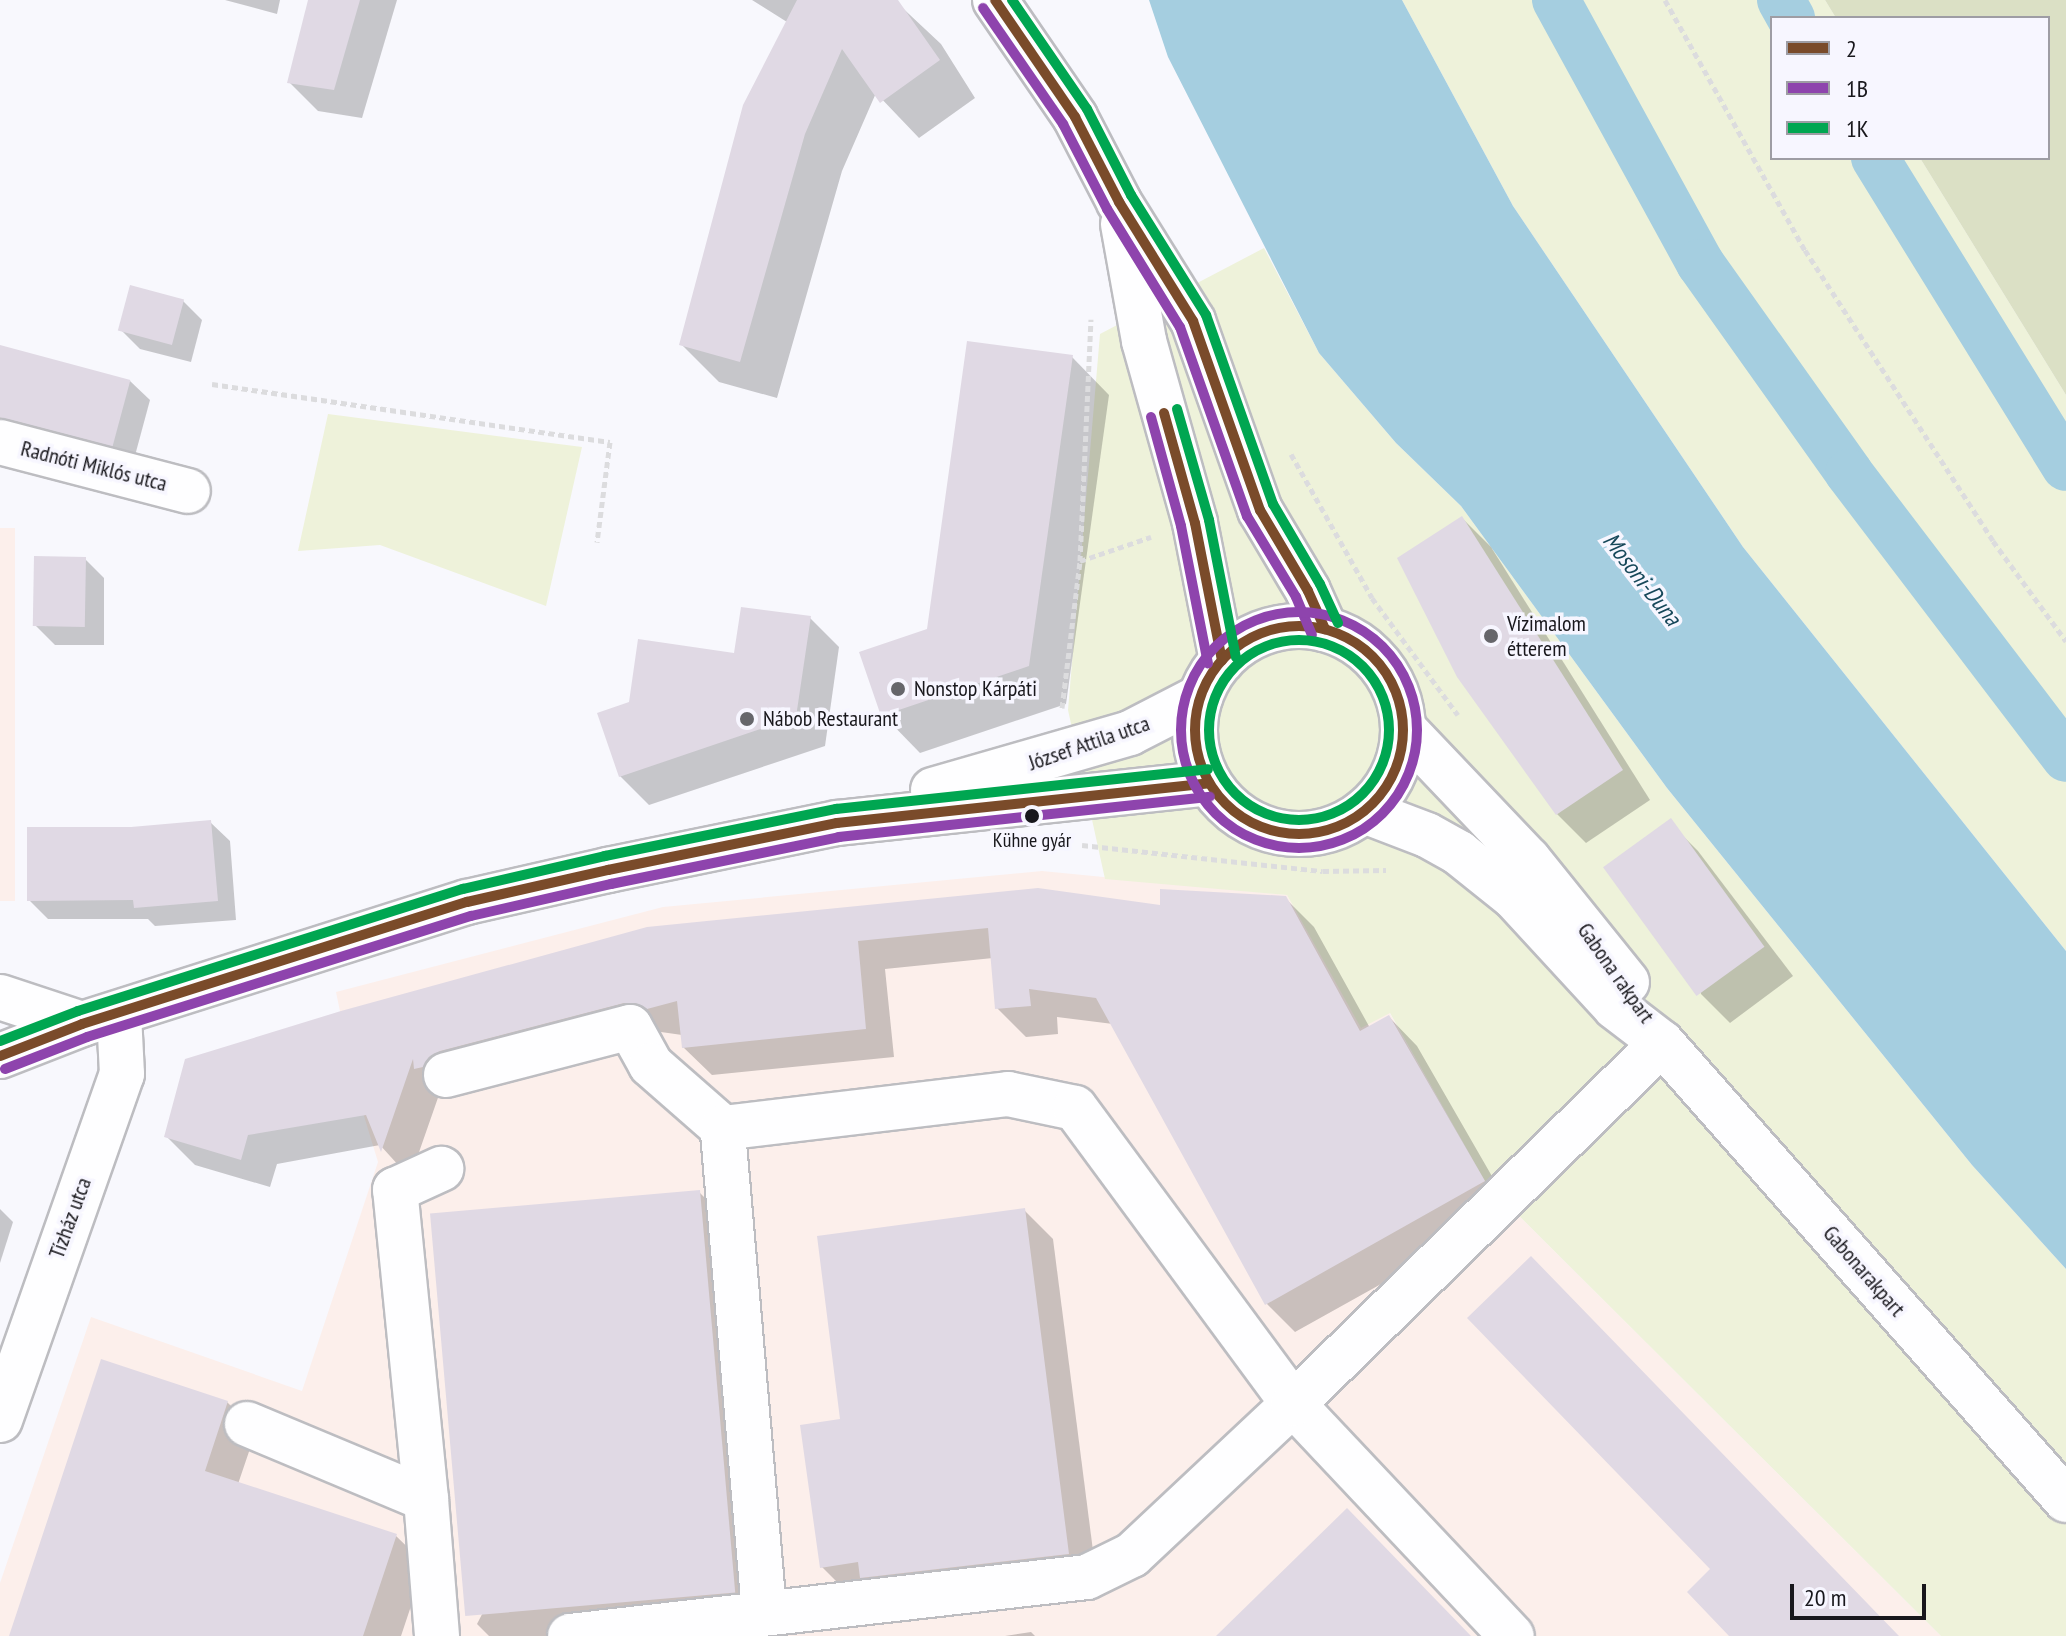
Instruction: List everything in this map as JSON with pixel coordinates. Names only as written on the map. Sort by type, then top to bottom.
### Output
[{"type":"main road","points":[[995,0],[1075,117],[1119,202],[1193,321],[1256,500],[1325,629]]},
{"type":"main road","points":[[1119,202],[1144,341],[1195,523],[1222,660]]},
{"type":"main road","name":"Radnóti Miklós utca","points":[[0,442],[188,491]]},
{"type":"main road","points":[[1303,625],[1325,629],[1356,642],[1382,665],[1398,696],[1404,729],[1397,766],[1377,798],[1364,811],[1320,832],[1288,833],[1242,817],[1209,783],[1195,740],[1200,697],[1222,660],[1259,634],[1303,625]]},
{"type":"main road","name":"József Attila utca","points":[[1057,778],[1130,733],[1200,697]]},
{"type":"main road","name":"Gabona rakpart","points":[[1404,729],[1528,859],[1573,912],[1636,993],[1662,1043]]},
{"type":"main road","name":"József Attila utca","points":[[0,1056],[101,1019],[467,902],[1057,778],[1209,783]]},
{"type":"main road","name":"Gabona rakpart","points":[[1364,811],[1427,835],[1459,853],[1514,897],[1615,1007],[1662,1043]]},
{"type":"main road","points":[[0,997],[101,1019]]},
{"type":"main road","name":"Tízház utca","points":[[0,1420],[122,1074],[101,1019]]},
{"type":"main road","points":[[446,1075],[630,1027],[651,1065],[723,1128],[764,1611]]},
{"type":"main road","points":[[570,1636],[764,1611],[1087,1577],[1132,1555],[1293,1404],[1662,1043]]},
{"type":"main road","name":"Gabonarakpart","points":[[1662,1043],[2066,1500]]},
{"type":"main road","points":[[723,1128],[1008,1094],[1075,1108],[1293,1404],[1512,1636]]},
{"type":"main road","points":[[437,1636],[395,1190],[441,1169]]},
{"type":"main road","points":[[247,1424],[426,1499]]},
{"type":"path","points":[[1665,0],[1805,250],[1993,541],[2066,641]]},
{"type":"path","points":[[1092,308],[1080,561],[1057,778],[1063,843],[1323,871],[1397,870],[1427,835]]},
{"type":"path","points":[[212,384],[610,442],[597,542]]},
{"type":"path","points":[[1284,441],[1372,598],[1460,718]]},
{"type":"path","points":[[1256,500],[1306,481]]},
{"type":"path","points":[[1080,561],[1195,523]]},
{"type":"shaded area","points":[[0,528],[15,528],[15,901],[0,901]]},
{"type":"shaded area","points":[[1042,871],[1287,895],[1361,1027],[1389,1012],[1486,1183],[1941,1636],[0,1636],[0,1583],[91,1317],[302,1391],[378,1162],[357,1093],[336,992],[663,907]]},
{"type":"green space","points":[[1402,0],[1825,0],[1835,16],[1770,16],[1770,160],[1921,160],[2066,395],[2066,951],[1743,547],[1513,206]]},
{"type":"green space","points":[[1825,0],[2066,0],[2066,395],[1921,160],[2050,160],[2050,16],[1835,16]]},
{"type":"green space","points":[[1264,248],[1319,353],[1396,443],[1461,506],[1667,788],[1972,1165],[2066,1269],[2066,1636],[1941,1636],[1486,1183],[1390,1013],[1361,1028],[1287,895],[1105,879],[1068,710],[1100,334]]},
{"type":"green space","points":[[328,414],[582,447],[546,606],[380,545],[298,551]]},
{"type":"water","name":"Mosoni-Duna","points":[[1149,0],[1402,0],[1513,206],[1743,547],[2066,951],[2066,1269],[1972,1165],[1667,788],[1461,506],[1396,443],[1319,353],[1168,57]]},
{"type":"building","points":[[308,0],[360,0],[334,90],[287,83]]},
{"type":"building","points":[[797,0],[898,0],[940,60],[880,103],[842,49],[805,134],[740,362],[679,345],[743,105]]},
{"type":"building","points":[[130,285],[184,299],[172,345],[118,330]]},
{"type":"building","points":[[967,341],[1073,355],[1029,666],[881,716],[859,652],[927,629]]},
{"type":"building","points":[[0,345],[130,380],[112,448],[0,417]]},
{"type":"building","points":[[1462,516],[1623,770],[1556,815],[1457,677],[1397,558]]},
{"type":"building","points":[[34,556],[86,557],[85,627],[33,626]]},
{"type":"building","points":[[741,607],[811,616],[796,717],[619,777],[597,713],[629,702],[638,639],[734,653]]},
{"type":"building","points":[[1671,818],[1764,947],[1697,996],[1603,867]]},
{"type":"building","points":[[211,820],[218,901],[134,908],[133,900],[27,901],[27,827],[131,827]]},
{"type":"building","points":[[1038,888],[1160,905],[1160,889],[1286,896],[1360,1031],[1389,1015],[1485,1181],[1265,1305],[1096,998],[1029,989],[1031,1006],[995,1009],[988,928],[858,941],[866,1029],[682,1048],[677,1001],[647,1009],[635,1003],[624,1003],[440,1051],[429,1057],[423,1067],[414,1069],[413,1059],[381,1152],[366,1115],[248,1135],[241,1160],[164,1137],[185,1059],[341,1011],[647,927]]},
{"type":"building","points":[[700,1190],[735,1592],[465,1616],[430,1214]]},
{"type":"building","points":[[1025,1208],[1069,1554],[860,1578],[858,1562],[820,1568],[800,1425],[840,1419],[817,1236]]},
{"type":"building","points":[[1531,1256],[1899,1636],[1729,1636],[1687,1592],[1710,1569],[1467,1318]]},
{"type":"building","points":[[101,1359],[228,1401],[205,1471],[397,1534],[363,1636],[9,1636]]},
{"type":"building","points":[[1347,1508],[1471,1636],[1216,1636]]},
{"type":"waterway","points":[[1556,0],[1700,263],[1849,473],[2066,758]]},
{"type":"waterway","points":[[1781,0],[1790,16]]},
{"type":"waterway","points":[[1876,160],[2066,467]]},
{"type":"transit line","name":"2","points":[[995,0],[1075,117],[1119,202],[1193,321],[1260,510],[1308,591],[1325,629]]},
{"type":"transit line","name":"1K","points":[[1012,0],[1087,109],[1131,195],[1206,315],[1273,504],[1320,584],[1338,623]]},
{"type":"transit line","name":"1B","points":[[983,8],[1063,124],[1107,209],[1180,327],[1247,516],[1296,597],[1312,635]]},
{"type":"transit line","name":"1K","points":[[1177,409],[1209,520],[1236,657]]},
{"type":"transit line","name":"2","points":[[1164,413],[1195,523],[1222,660]]},
{"type":"transit line","name":"1B","points":[[1151,417],[1181,526],[1208,663]]},
{"type":"transit line","name":"1B","points":[[1299,612],[1322,614],[1344,621],[1382,647],[1408,685],[1415,707],[1417,730],[1415,753],[1408,775],[1382,813],[1344,839],[1322,846],[1299,848],[1276,846],[1254,839],[1216,813],[1190,775],[1183,753],[1181,730],[1183,707],[1190,685],[1216,647],[1254,621],[1276,614],[1299,612]]},
{"type":"transit line","name":"2","points":[[1299,626],[1339,634],[1372,657],[1395,690],[1403,730],[1395,770],[1372,803],[1339,826],[1299,834],[1259,826],[1226,803],[1203,770],[1195,730],[1203,690],[1226,657],[1259,634],[1299,626]]},
{"type":"transit line","name":"1K","points":[[1299,640],[1333,647],[1363,666],[1382,696],[1389,730],[1382,764],[1363,794],[1333,813],[1299,820],[1265,813],[1235,794],[1216,764],[1209,730],[1216,696],[1235,666],[1265,647],[1299,640]]},
{"type":"transit line","name":"1K","points":[[0,1041],[78,1011],[463,889],[605,856],[836,809],[1208,769]]},
{"type":"transit line","name":"2","points":[[0,1056],[82,1024],[467,902],[608,870],[837,823],[1209,783]]},
{"type":"transit line","name":"1B","points":[[5,1069],[87,1037],[471,916],[611,884],[839,837],[1210,797]]},
{"type":"place","name":"Vízimalom étterem","points":[[1491,636]]},
{"type":"place","name":"Nonstop Kárpáti","points":[[898,689]]},
{"type":"place","name":"Nábob Restaurant","points":[[747,719]]},
{"type":"place","name":"Kühne gyár","points":[[1032,816]]}]
